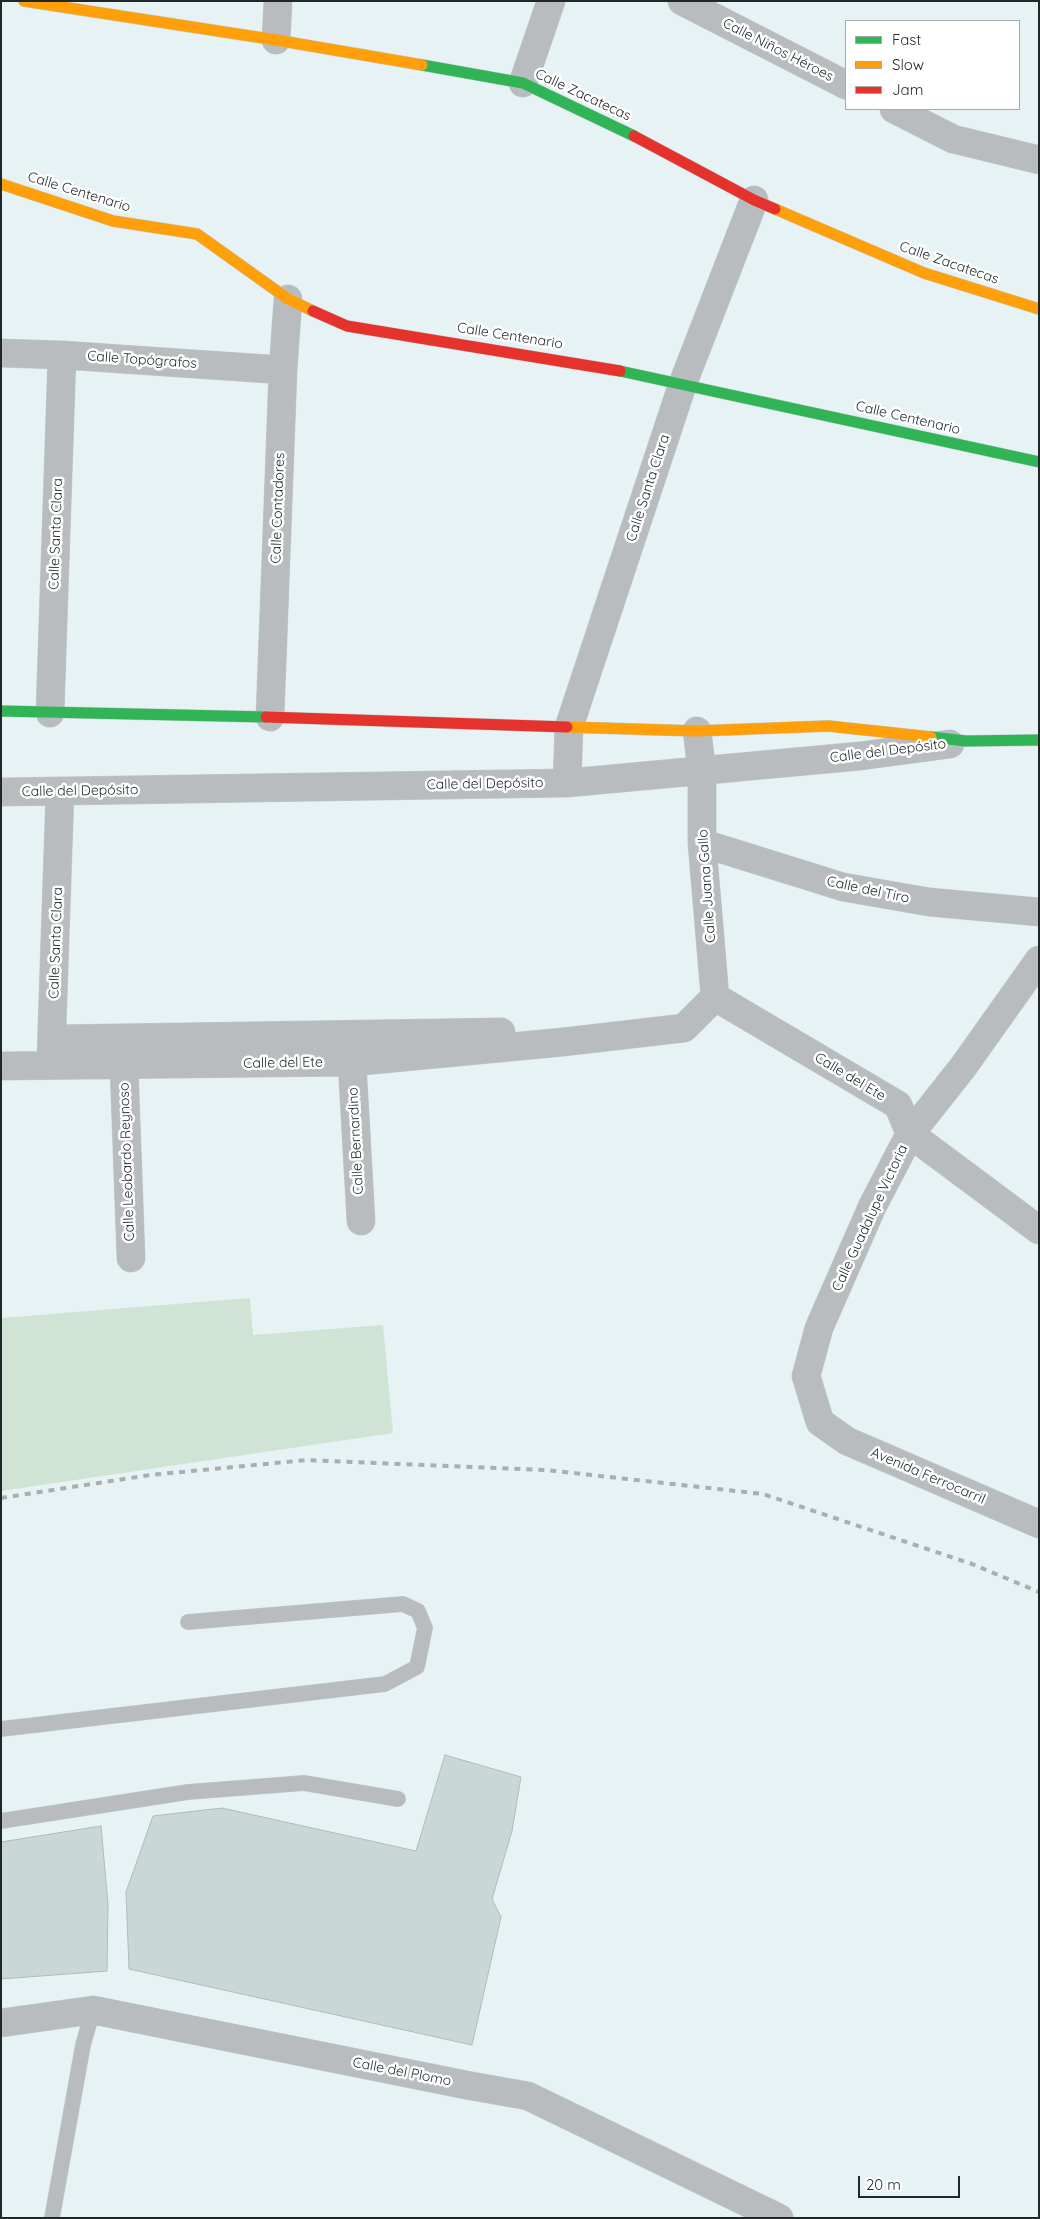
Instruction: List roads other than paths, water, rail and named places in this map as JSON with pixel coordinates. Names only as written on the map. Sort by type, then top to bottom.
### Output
[{"type":"street","name":"Calle Zacatecas","points":[[24,1],[276,40],[523,83],[645,141],[754,200],[924,273],[1039,309]]},
{"type":"street","points":[[276,40],[278,1]]},
{"type":"street","points":[[523,83],[551,1]]},
{"type":"street","name":"Calle Niños Héroes","points":[[682,1],[845,84]]},
{"type":"street","points":[[896,110],[953,139],[1039,160]]},
{"type":"street","name":"Calle Centenario","points":[[1,184],[113,221],[197,234],[288,299],[346,326],[570,361],[683,383],[1039,462]]},
{"type":"street","name":"Calle Santa Clara","points":[[567,783],[569,727],[683,383],[754,200]]},
{"type":"street","name":"Calle Contadores","points":[[270,717],[283,370],[288,299]]},
{"type":"street","name":"Calle Topógrafos","points":[[1,353],[62,355],[283,370]]},
{"type":"street","name":"Calle Santa Clara","points":[[50,713],[62,355]]},
{"type":"street","name":"Calle del Depósito","points":[[1,711],[270,717],[698,731],[828,726],[966,741],[1039,740]]},
{"type":"street","name":"Calle Juana Gallo","points":[[698,731],[702,771],[702,843],[715,997]]},
{"type":"street","name":"Calle del Depósito","points":[[1,792],[567,783],[860,756],[966,741]]},
{"type":"street","name":"Calle Santa Clara","points":[[52,1052],[60,791]]},
{"type":"street","name":"Calle del Tiro","points":[[702,843],[843,888],[929,902],[1039,912]]},
{"type":"street","name":"Calle Guadalupe Victoria","points":[[820,1422],[806,1376],[819,1328],[872,1207],[910,1134],[964,1067],[1039,960]]},
{"type":"street","name":"Calle del Ete","points":[[52,1052],[124,1066],[352,1062],[564,1042],[684,1028],[715,997],[898,1105],[910,1134]]},
{"type":"street","name":"Calle del Ete","points":[[1,1066],[52,1052],[496,1031],[564,1042]]},
{"type":"street","name":"Calle Bernardino","points":[[352,1062],[361,1220]]},
{"type":"street","name":"Calle Leobardo Reynoso","points":[[124,1066],[131,1258]]},
{"type":"street","points":[[910,1134],[1039,1230]]},
{"type":"street","name":"Avenida Ferrocarril","points":[[820,1422],[847,1442],[1039,1524]]},
{"type":"street","name":"Calle del Plomo","points":[[1,2023],[93,2010],[466,2086],[528,2096],[779,2218]]},
{"type":"lane","points":[[1,1729],[385,1684],[417,1667],[424,1628],[418,1611],[403,1604],[188,1622]]},
{"type":"lane","points":[[1,1821],[188,1792],[304,1784],[398,1798]]},
{"type":"lane","points":[[52,2218],[83,2045],[93,2010]]},
{"type":"railway","points":[[1,1498],[150,1475],[307,1460],[546,1470],[763,1494],[972,1564],[1039,1592]]}]
